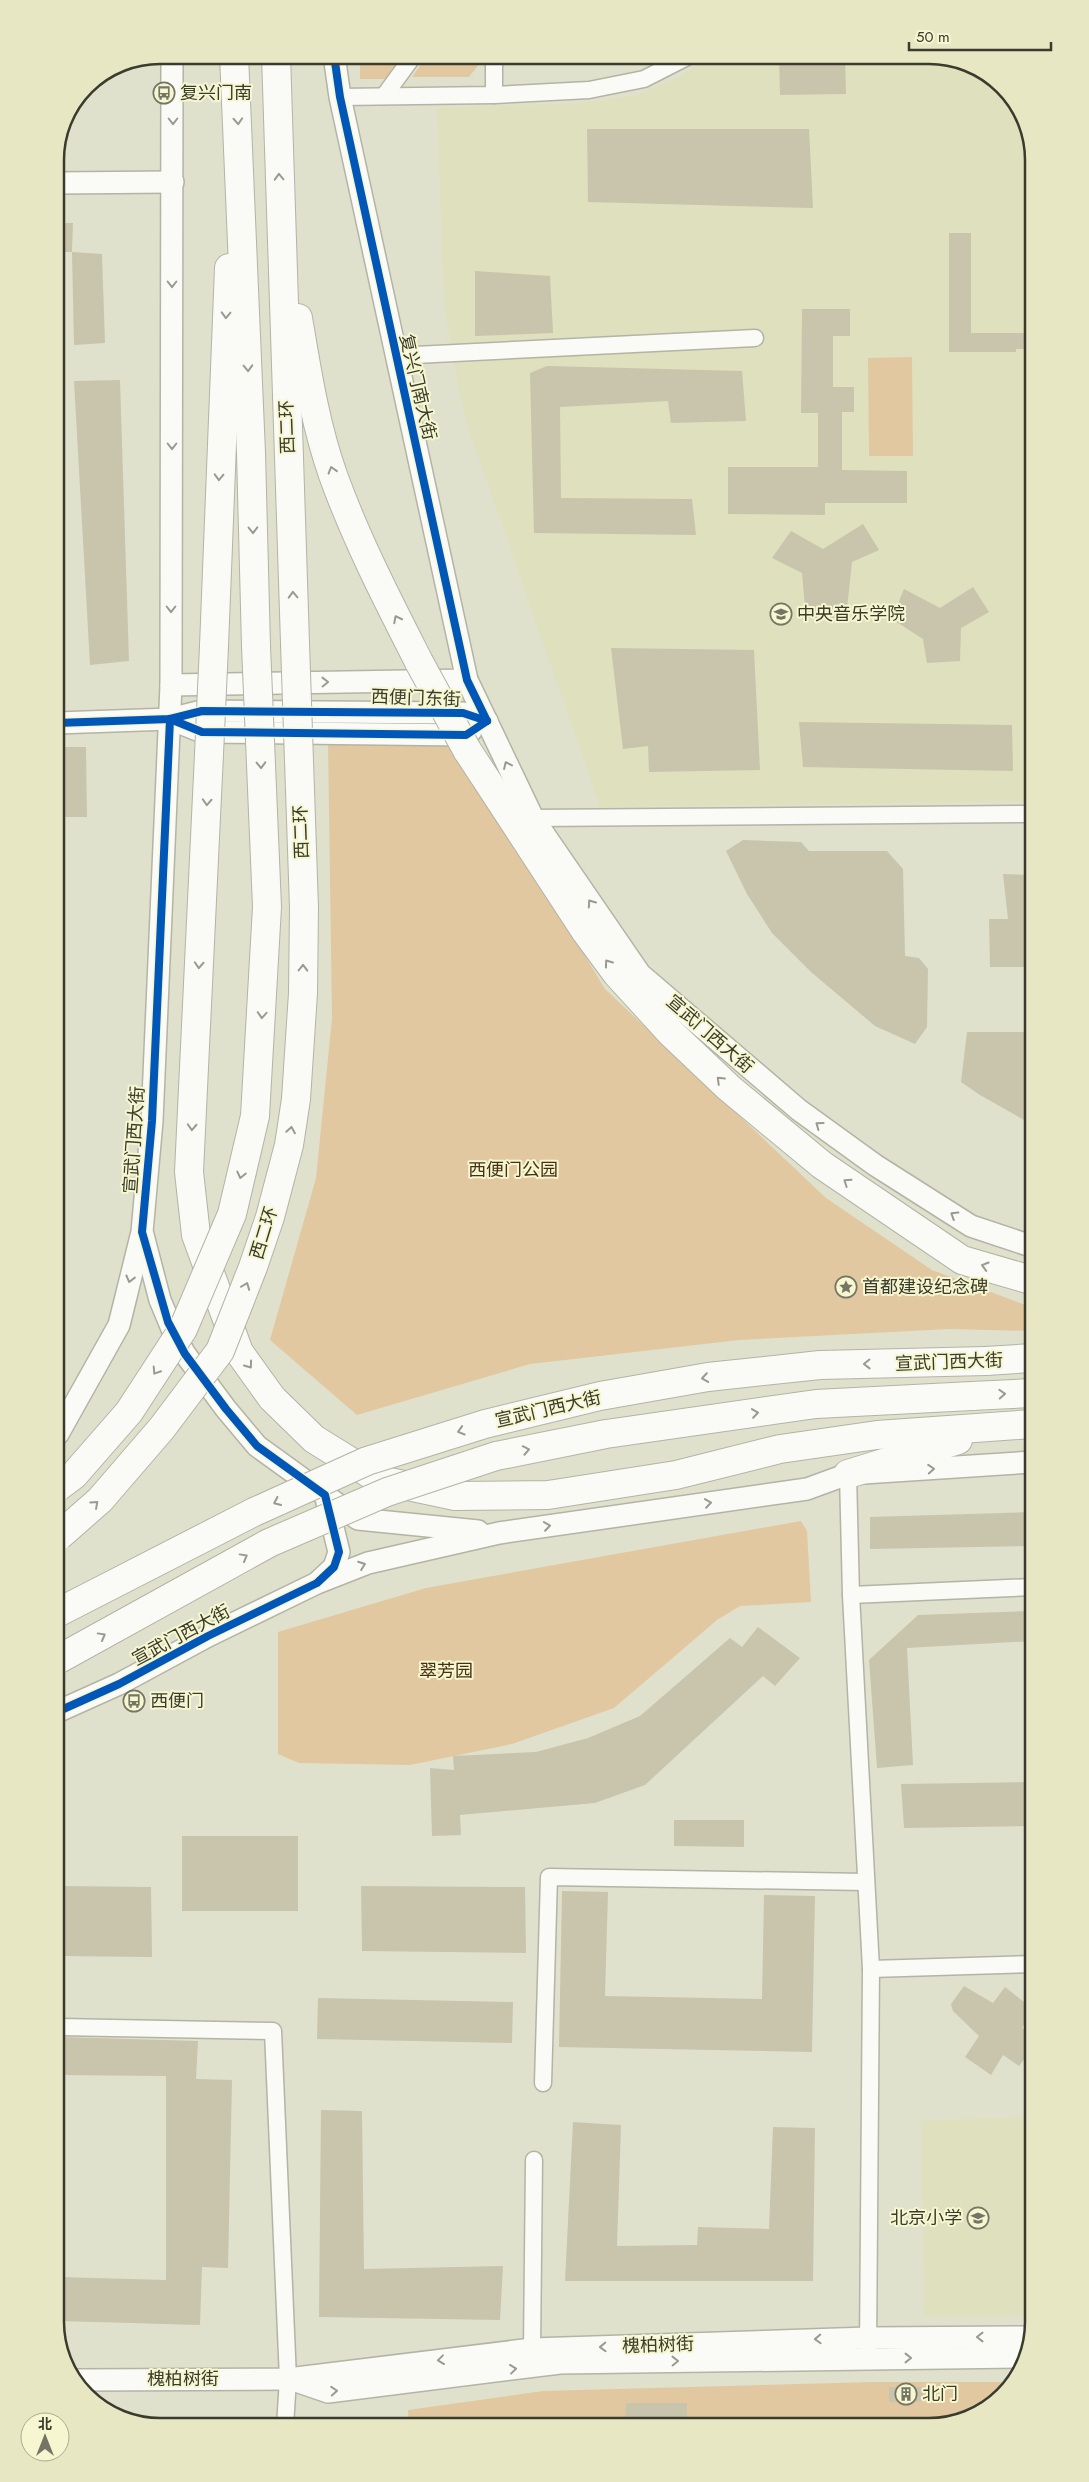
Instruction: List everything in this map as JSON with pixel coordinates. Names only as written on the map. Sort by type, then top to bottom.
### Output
[{"type":"highway","name":"西二环","points":[[64,1482],[74,1475],[129,1412],[183,1329],[232,1214],[255,1116],[267,907],[256,646],[251,453],[234,64]]},
{"type":"highway","name":"西二环","points":[[64,1531],[106,1493],[162,1428],[220,1351],[253,1267],[270,1217],[289,1145],[296,1099],[303,993],[304,908],[276,64]]},
{"type":"highway","points":[[240,179],[227,281],[214,646],[189,1172],[196,1235],[239,1352],[272,1398],[314,1439],[380,1480],[455,1496],[548,1495],[676,1475],[780,1449],[877,1434],[1025,1424]]},
{"type":"highway","points":[[281,226],[314,405],[333,475],[380,584],[419,662],[467,750],[586,932],[617,974],[670,1032],[729,1088],[822,1165],[962,1260],[1025,1278]]},
{"type":"highway","name":"宣武门西大街","points":[[64,1609],[254,1512],[367,1461],[485,1424],[600,1396],[708,1377],[820,1365],[1025,1358]]},
{"type":"highway","name":"宣武门西大街","points":[[64,1656],[269,1543],[387,1492],[496,1456],[606,1434],[816,1404],[1025,1393]]},
{"type":"highway","points":[[848,1474],[1005,1425]]},
{"type":"street","points":[[170,719],[172,64]]},
{"type":"street","name":"复兴门南大街","points":[[335,64],[340,97],[466,680],[487,721]]},
{"type":"street","points":[[384,96],[407,64]]},
{"type":"street","points":[[494,64],[494,95]]},
{"type":"street","points":[[340,97],[494,95],[589,90],[623,84],[663,71],[675,64]]},
{"type":"street","points":[[64,183],[173,182]]},
{"type":"street","points":[[395,356],[755,338]]},
{"type":"street","points":[[171,685],[466,680]]},
{"type":"street","name":"西便门东街","points":[[64,723],[170,719],[202,711],[463,713],[487,721]]},
{"type":"street","name":"宣武门西大街","points":[[64,1423],[119,1325],[142,1232],[152,1121],[170,719]]},
{"type":"street","name":"宣武门西大街","points":[[487,721],[532,818],[640,974],[799,1110],[875,1165],[971,1226],[1025,1244]]},
{"type":"street","points":[[532,818],[1025,814]]},
{"type":"street","name":"宣武门西大街","points":[[142,1232],[168,1322],[185,1354],[226,1409],[257,1446],[358,1519],[499,1533]]},
{"type":"street","name":"宣武门西大街","points":[[64,1709],[119,1684],[208,1636],[317,1582],[368,1563],[499,1533],[807,1489],[848,1474],[1025,1462]]},
{"type":"street","points":[[848,1474],[851,1596],[871,1969],[868,2348]]},
{"type":"street","points":[[317,1582],[334,1567],[339,1552],[326,1495]]},
{"type":"street","points":[[851,1596],[1025,1587]]},
{"type":"street","points":[[542,2083],[549,1877],[866,1882]]},
{"type":"street","points":[[871,1969],[1025,1964]]},
{"type":"street","points":[[64,2026],[273,2031],[288,2379],[286,2418]]},
{"type":"street","points":[[532,2349],[534,2160]]},
{"type":"street","name":"槐柏树街","points":[[288,2379],[328,2392],[560,2363],[868,2348],[1024,2337]]},
{"type":"street","name":"槐柏树街","points":[[83,2380],[288,2379],[532,2349],[868,2348],[1019,2357]]},
{"type":"shaded area","name":"中央音乐学院","points":[[700,64],[935,64],[966,71],[988,84],[1005,101],[1015,117],[1023,141],[1025,160],[1025,801],[600,807],[468,427],[458,386],[444,306],[437,108],[581,103],[637,95],[674,79]]},
{"type":"shaded area","name":"北京小学","points":[[1025,2116],[1025,2316],[924,2316],[921,2121]]},
{"type":"green space","points":[[360,64],[396,64],[387,79],[360,79]]},
{"type":"green space","points":[[421,64],[479,64],[469,77],[412,77]]},
{"type":"green space","points":[[912,357],[913,456],[869,456],[868,358]]},
{"type":"green space","name":"西便门公园","points":[[328,742],[457,743],[605,989],[826,1198],[932,1270],[1025,1305],[1025,1331],[949,1329],[739,1340],[530,1364],[357,1415],[270,1340],[316,1178],[332,1018]]},
{"type":"green space","name":"翠芳园","points":[[801,1521],[807,1531],[811,1602],[740,1606],[717,1620],[614,1708],[512,1744],[410,1765],[299,1763],[278,1754],[278,1632],[426,1588]]},
{"type":"green space","points":[[871,2382],[1004,2382],[988,2398],[972,2408],[948,2416],[929,2418],[409,2418],[408,2410],[543,2391]]},
{"type":"building","points":[[779,64],[845,64],[846,94],[780,95]]},
{"type":"building","points":[[587,129],[809,129],[813,208],[588,202]]},
{"type":"building","points":[[64,223],[73,223],[72,252],[64,252]]},
{"type":"building","points":[[949,233],[971,233],[971,333],[1025,333],[1025,349],[1016,349],[1016,352],[949,352]]},
{"type":"building","points":[[72,252],[102,254],[105,343],[74,345]]},
{"type":"building","points":[[475,271],[550,276],[553,333],[475,336]]},
{"type":"building","points":[[802,309],[850,309],[850,336],[833,336],[833,387],[854,387],[854,412],[842,412],[842,470],[907,471],[907,503],[825,503],[825,515],[728,514],[728,467],[818,467],[818,413],[801,413]]},
{"type":"building","points":[[547,366],[742,371],[746,421],[671,423],[668,401],[560,407],[561,498],[692,499],[696,535],[534,533],[530,373]]},
{"type":"building","points":[[120,380],[129,661],[90,665],[74,381]]},
{"type":"building","points":[[863,524],[879,550],[852,562],[846,618],[806,618],[802,573],[772,558],[791,531],[823,549]]},
{"type":"building","points":[[973,587],[989,612],[961,628],[960,661],[927,663],[923,639],[892,619],[904,589],[940,608]]},
{"type":"building","points":[[611,648],[754,650],[760,770],[649,772],[648,746],[623,749]]},
{"type":"building","points":[[799,722],[1012,725],[1013,771],[803,767]]},
{"type":"building","points":[[64,747],[86,747],[87,817],[64,817]]},
{"type":"building","points":[[743,840],[801,842],[809,851],[887,851],[903,869],[905,956],[919,958],[928,969],[927,1027],[915,1044],[875,1026],[811,972],[772,933],[747,894],[726,851]]},
{"type":"building","points":[[1003,874],[1025,875],[1025,967],[990,967],[989,919],[1008,919]]},
{"type":"building","points":[[967,1032],[1025,1032],[1025,1121],[961,1082]]},
{"type":"building","points":[[1025,1512],[1025,1546],[870,1549],[870,1517]]},
{"type":"building","points":[[1025,1611],[1025,1641],[907,1648],[913,1765],[877,1768],[869,1660],[918,1615]]},
{"type":"building","points":[[758,1627],[800,1658],[775,1686],[763,1676],[645,1785],[595,1803],[460,1815],[461,1835],[432,1836],[430,1768],[454,1770],[453,1756],[536,1752],[588,1738],[640,1716],[730,1638],[742,1647]]},
{"type":"building","points":[[1025,1782],[1025,1826],[904,1828],[901,1784]]},
{"type":"building","points":[[674,1820],[744,1820],[744,1847],[674,1846]]},
{"type":"building","points":[[182,1836],[298,1836],[298,1911],[182,1911]]},
{"type":"building","points":[[64,1886],[151,1887],[152,1957],[64,1956]]},
{"type":"building","points":[[361,1886],[525,1887],[526,1953],[362,1951]]},
{"type":"building","points":[[562,1891],[608,1892],[605,1996],[762,1999],[764,1895],[815,1896],[812,2052],[559,2047]]},
{"type":"building","points":[[964,1986],[993,2003],[1005,1987],[1025,2003],[1025,2023],[1022,2028],[1025,2030],[1025,2058],[1019,2066],[1003,2055],[991,2075],[965,2057],[979,2036],[953,2011],[951,2004]]},
{"type":"building","points":[[318,1998],[513,2002],[512,2043],[317,2039]]},
{"type":"building","points":[[64,2037],[198,2041],[196,2079],[232,2080],[228,2268],[202,2267],[200,2325],[64,2321],[64,2277],[166,2280],[166,2076],[64,2075]]},
{"type":"building","points":[[321,2110],[362,2111],[364,2269],[503,2266],[500,2320],[319,2317]]},
{"type":"building","points":[[573,2122],[621,2125],[617,2246],[697,2245],[698,2227],[769,2229],[773,2127],[815,2128],[813,2281],[565,2281]]},
{"type":"building","name":"北门","points":[[889,2387],[923,2387],[923,2401],[889,2402]]},
{"type":"building","points":[[626,2403],[687,2403],[687,2418],[625,2418]]},
{"type":"cycle path","points":[[335,64],[340,97],[467,680],[487,721]]},
{"type":"cycle path","points":[[64,723],[170,719],[202,711],[463,713],[487,721]]},
{"type":"cycle path","points":[[170,719],[202,732],[466,735],[487,721]]},
{"type":"cycle path","points":[[64,1709],[119,1684],[208,1636],[317,1583],[334,1567],[339,1552],[325,1495],[257,1446],[226,1409],[185,1354],[168,1322],[142,1232],[152,1121],[170,719]]},
{"type":"place","name":"复兴门南","points":[[164,93]]},
{"type":"place","name":"中央音乐学院","points":[[781,614]]},
{"type":"place","name":"首都建设纪念碑","points":[[846,1287]]},
{"type":"place","name":"西便门","points":[[134,1701]]},
{"type":"place","name":"北京小学","points":[[978,2218]]},
{"type":"place","name":"北门","points":[[906,2394]]}]
